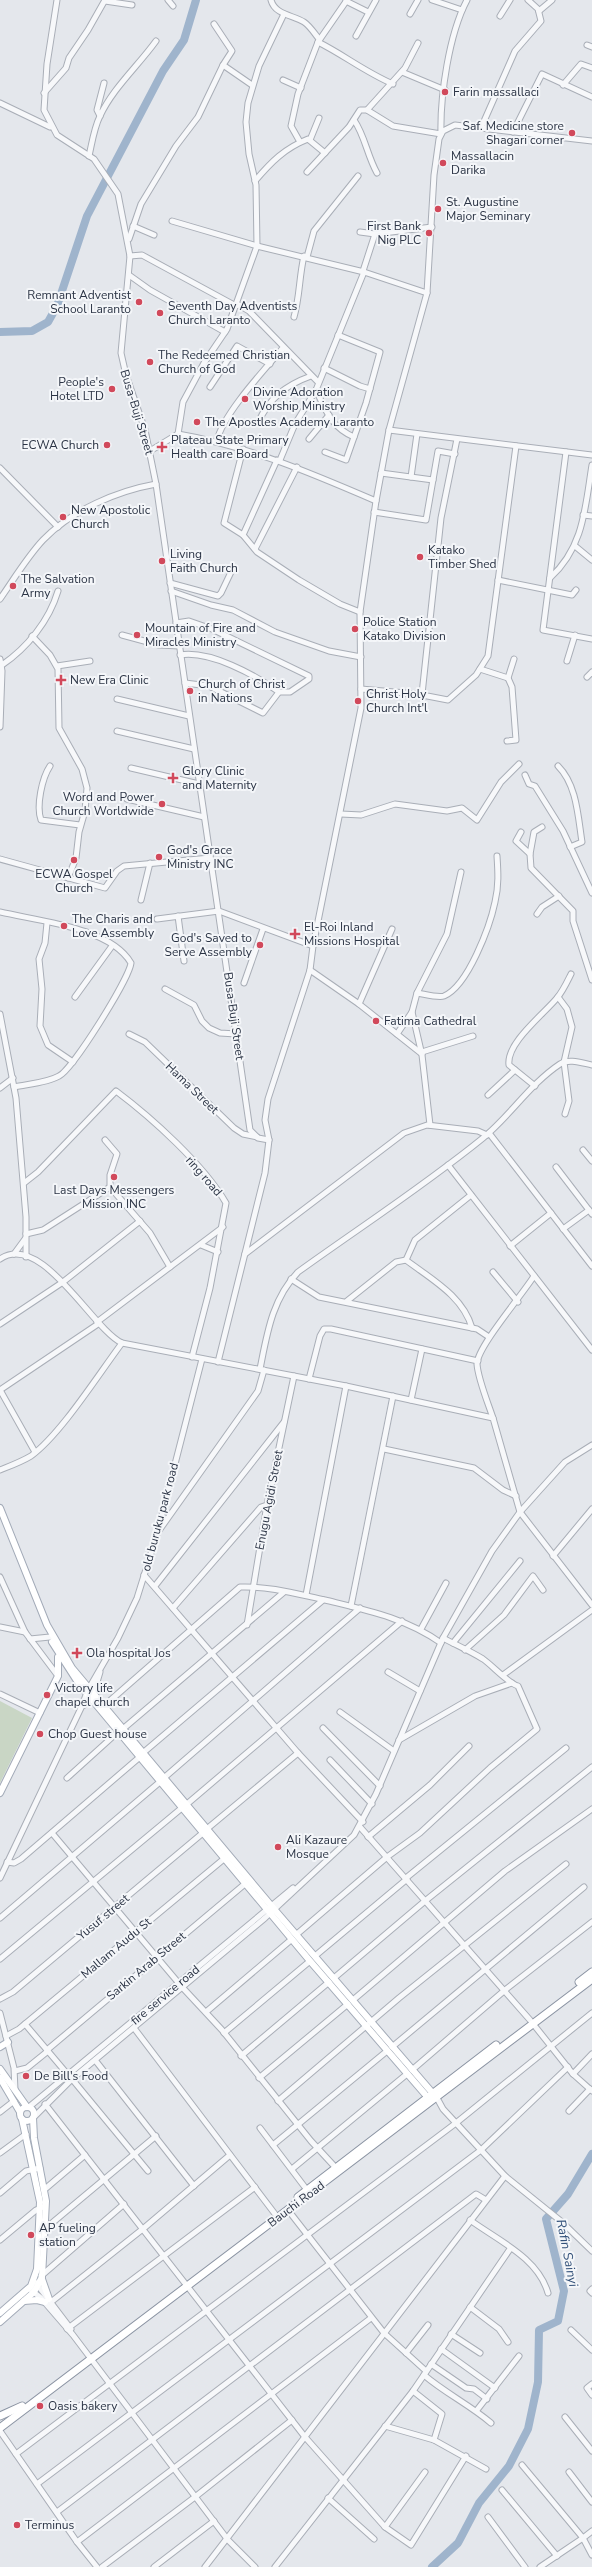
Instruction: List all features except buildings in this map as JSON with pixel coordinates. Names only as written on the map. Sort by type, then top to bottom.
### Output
[{"type":"highway","name":"Bauchi Road","points":[[0,2428],[90,2357],[288,2210],[532,2021],[592,1972]]},
{"type":"highway","name":"Bauchi Road","points":[[532,2021],[592,1979]]},
{"type":"highway","name":"Bauchi Road","points":[[186,2285],[275,2214],[432,2098]]},
{"type":"highway","name":"Bauchi Road","points":[[0,2415],[9,2413],[90,2357]]},
{"type":"main road","points":[[0,1508],[57,1652],[70,1673],[105,1705],[122,1729]]},
{"type":"main road","points":[[47,1625],[72,1668],[90,1692],[313,1959],[353,2000],[432,2098]]},
{"type":"main road","points":[[57,1652],[58,1676]]},
{"type":"main road","points":[[0,1793],[58,1676],[64,1671],[70,1673]]},
{"type":"main road","points":[[206,1830],[225,1858],[271,1909]]},
{"type":"main road","points":[[332,1980],[348,2004],[387,2051],[410,2072]]},
{"type":"main road","points":[[0,2047],[7,2039]]},
{"type":"main road","points":[[0,2069],[28,2107],[34,2112],[34,2138],[37,2169],[46,2228],[38,2279],[24,2301],[0,2322]]},
{"type":"main road","points":[[0,2078],[20,2112],[37,2169],[45,2189],[38,2279],[48,2301],[24,2301]]},
{"type":"main road","points":[[20,2112],[28,2107]]},
{"type":"main road","points":[[22,2119],[28,2121],[34,2118]]},
{"type":"main road","points":[[0,2313],[32,2290]]},
{"type":"street","points":[[57,0],[43,93],[44,110],[50,126],[60,138],[89,156],[100,116],[131,70],[143,59],[156,41]]},
{"type":"street","points":[[43,93],[66,68],[69,58],[88,30],[105,0],[132,5]]},
{"type":"street","points":[[168,0],[173,6]]},
{"type":"street","points":[[271,0],[272,5],[284,14],[305,22],[318,41],[369,74],[392,84]]},
{"type":"street","points":[[356,36],[376,0]]},
{"type":"street","points":[[410,14],[418,0]]},
{"type":"street","points":[[432,0],[462,10]]},
{"type":"street","points":[[218,1362],[265,1173],[270,1140],[265,1120],[268,1099],[310,970],[313,946],[341,814],[361,708],[360,612],[374,512],[389,430],[427,293],[434,175],[441,134],[445,90],[454,36],[462,10],[467,0]]},
{"type":"street","points":[[500,16],[510,0]]},
{"type":"street","points":[[482,128],[515,51],[541,21],[539,11],[528,0]]},
{"type":"street","points":[[539,11],[552,0]]},
{"type":"street","points":[[300,142],[291,126],[301,88],[318,41],[346,1],[368,12]]},
{"type":"street","points":[[178,434],[183,402],[225,332],[237,305],[258,246],[255,181],[249,154],[246,122],[252,86],[284,14]]},
{"type":"street","points":[[128,242],[140,204],[176,146],[198,117],[223,65],[232,51],[214,24]]},
{"type":"street","points":[[367,110],[402,72],[418,43]]},
{"type":"street","points":[[563,84],[581,64],[592,68]]},
{"type":"street","points":[[223,65],[252,86]]},
{"type":"street","points":[[402,72],[445,90]]},
{"type":"street","points":[[513,132],[542,74],[592,97]]},
{"type":"street","points":[[283,80],[301,88]]},
{"type":"street","points":[[100,116],[97,110],[104,83]]},
{"type":"street","points":[[0,103],[50,126]]},
{"type":"street","points":[[307,172],[354,120],[360,110],[367,110],[393,126],[441,134]]},
{"type":"street","points":[[310,140],[319,118]]},
{"type":"street","points":[[354,120],[363,134],[369,158],[377,173]]},
{"type":"street","points":[[441,134],[448,127],[456,125],[592,141]]},
{"type":"street","points":[[255,181],[277,156],[300,142],[310,140]]},
{"type":"street","points":[[310,140],[325,153]]},
{"type":"street","name":"Busa-Buji Street","points":[[89,156],[98,164],[118,194],[128,242],[130,256],[129,275],[121,353],[150,451],[156,484],[250,1130],[258,1138]]},
{"type":"street","points":[[294,317],[300,296],[299,277],[314,231],[358,176]]},
{"type":"street","points":[[172,221],[258,246],[364,271],[427,293]]},
{"type":"street","points":[[133,226],[154,235]]},
{"type":"street","points":[[360,232],[375,234],[432,228]]},
{"type":"street","points":[[243,535],[296,424],[316,390],[364,271],[375,234]]},
{"type":"street","points":[[130,256],[142,254],[249,311],[283,348],[318,382]]},
{"type":"street","points":[[129,275],[150,290],[225,332]]},
{"type":"street","points":[[325,452],[346,460],[370,389],[380,352],[338,335]]},
{"type":"street","points":[[210,387],[238,346],[270,364]]},
{"type":"street","points":[[217,441],[224,424],[283,348]]},
{"type":"street","points":[[324,368],[360,386],[370,389]]},
{"type":"street","points":[[258,423],[269,402],[295,382],[311,376]]},
{"type":"street","points":[[316,390],[337,428],[354,437]]},
{"type":"street","points":[[309,439],[329,415]]},
{"type":"street","points":[[389,430],[592,455]]},
{"type":"street","points":[[150,451],[178,434],[217,441],[279,460],[376,501]]},
{"type":"street","points":[[411,477],[418,434]]},
{"type":"street","points":[[422,694],[441,518],[458,439]]},
{"type":"street","points":[[361,689],[422,694],[448,700],[480,669],[488,656],[516,446]]},
{"type":"street","points":[[243,449],[224,523],[243,535],[255,549],[299,580],[340,604],[360,612]]},
{"type":"street","points":[[374,512],[426,520],[438,451],[455,454]]},
{"type":"street","points":[[566,452],[543,630],[592,639]]},
{"type":"street","points":[[550,578],[563,566],[574,546],[583,515],[592,465]]},
{"type":"street","points":[[255,549],[296,467]]},
{"type":"street","points":[[0,468],[58,527]]},
{"type":"street","points":[[381,473],[433,480]]},
{"type":"street","points":[[0,599],[38,546],[58,527],[112,496],[138,487],[156,484]]},
{"type":"street","points":[[583,515],[592,516]]},
{"type":"street","points":[[574,546],[592,560]]},
{"type":"street","points":[[170,583],[218,596],[221,593],[232,570]]},
{"type":"street","points":[[498,580],[572,595],[576,590]]},
{"type":"street","points":[[2,665],[18,653],[32,636],[51,610],[58,591]]},
{"type":"street","points":[[171,591],[211,605],[233,610],[275,632],[329,652],[360,657]]},
{"type":"street","points":[[176,623],[189,621],[212,629],[309,676],[309,679],[290,692],[279,692],[215,659],[192,653],[180,655]]},
{"type":"street","points":[[122,634],[158,645],[179,646]]},
{"type":"street","points":[[567,661],[575,635]]},
{"type":"street","points":[[32,636],[57,666],[60,677],[59,728],[82,768],[87,788],[85,811],[80,825],[76,858],[68,878]]},
{"type":"street","points":[[0,659],[2,665],[0,727]]},
{"type":"street","points":[[507,741],[516,740],[512,687],[508,678],[514,659]]},
{"type":"street","points":[[57,666],[90,660]]},
{"type":"street","points":[[480,669],[508,678]]},
{"type":"street","points":[[587,676],[592,672]]},
{"type":"street","points":[[184,683],[209,686],[263,713],[279,692]]},
{"type":"street","points":[[117,699],[189,716]]},
{"type":"street","points":[[117,731],[194,749]]},
{"type":"street","points":[[341,814],[361,815],[395,804],[447,811],[462,808],[477,820],[501,782],[519,764]]},
{"type":"street","points":[[50,766],[44,776],[40,803],[41,820],[80,825]]},
{"type":"street","points":[[558,766],[565,773],[574,798],[582,842],[570,847]]},
{"type":"street","points":[[131,768],[199,784]]},
{"type":"street","points":[[525,775],[529,784],[535,786],[570,847],[592,893]]},
{"type":"street","points":[[127,799],[204,817]]},
{"type":"street","points":[[542,827],[534,832],[530,854],[531,868],[573,911],[573,921],[592,980]]},
{"type":"street","points":[[521,832],[516,841],[530,854]]},
{"type":"street","points":[[417,993],[443,996],[452,991],[466,973],[494,907],[498,882],[497,856]]},
{"type":"street","points":[[0,859],[105,888],[117,871],[124,866],[210,858]]},
{"type":"street","points":[[141,900],[150,863]]},
{"type":"street","points":[[397,1034],[412,1012],[417,993],[447,934],[462,872]]},
{"type":"street","points":[[537,914],[542,907],[559,896]]},
{"type":"street","points":[[157,919],[219,911],[263,929],[313,946]]},
{"type":"street","points":[[0,912],[87,931],[112,946],[129,961],[130,969],[73,1062],[58,1076],[14,1087]]},
{"type":"street","points":[[178,916],[184,961]]},
{"type":"street","points":[[47,923],[45,943],[39,959],[42,989],[40,1026],[48,1046],[73,1062]]},
{"type":"street","points":[[244,983],[263,929]]},
{"type":"street","points":[[359,1004],[392,929]]},
{"type":"street","points":[[75,997],[112,946]]},
{"type":"street","points":[[310,970],[359,1004],[422,1053]]},
{"type":"street","points":[[535,1086],[515,1070],[509,1062],[516,1045],[558,997],[571,974]]},
{"type":"street","points":[[165,989],[194,1005],[202,1021],[209,1028],[220,1033],[236,1034]]},
{"type":"street","points":[[558,997],[567,1009],[572,1027],[564,1062],[569,1101],[565,1114]]},
{"type":"street","points":[[412,1012],[422,1053],[430,1125]]},
{"type":"street","points":[[0,1014],[14,1087],[24,1183],[26,1257]]},
{"type":"street","name":"Hama Street","points":[[129,1034],[145,1042],[234,1128],[243,1134],[258,1138]]},
{"type":"street","points":[[422,1053],[473,1036]]},
{"type":"street","points":[[157,1534],[258,1391],[268,1329],[276,1305],[291,1280],[488,1134],[535,1086],[564,1062],[569,1061],[592,1065]]},
{"type":"street","points":[[488,1095],[515,1070]]},
{"type":"street","points":[[0,1088],[13,1078]]},
{"type":"street","name":"ring road","points":[[24,1183],[38,1172],[116,1092],[145,1112],[217,1187],[226,1203],[218,1252],[192,1357]]},
{"type":"street","points":[[245,1255],[404,1133],[430,1125],[478,1131],[488,1134],[592,1266]]},
{"type":"street","points":[[258,1138],[270,1140]]},
{"type":"street","points":[[105,1140],[117,1154],[110,1175],[110,1187],[140,1221],[170,1266]]},
{"type":"street","points":[[583,1150],[592,1161]]},
{"type":"street","points":[[448,1165],[592,1350]]},
{"type":"street","points":[[556,1167],[590,1212],[563,1229]]},
{"type":"street","points":[[14,1254],[26,1236],[44,1230],[110,1187]]},
{"type":"street","points":[[406,1260],[415,1240],[471,1195]]},
{"type":"street","points":[[510,1246],[551,1213]]},
{"type":"street","points":[[0,1324],[63,1282],[140,1221]]},
{"type":"street","points":[[35,1452],[0,1390],[98,1323],[170,1266],[201,1245],[223,1227]]},
{"type":"street","points":[[201,1245],[218,1252]]},
{"type":"street","points":[[1,1258],[14,1254],[26,1257],[63,1282],[110,1336],[122,1344],[262,1369],[493,1418]]},
{"type":"street","points":[[347,1301],[396,1262],[406,1260],[451,1294],[466,1313],[472,1328]]},
{"type":"street","points":[[493,1272],[518,1302]]},
{"type":"street","points":[[534,1276],[518,1302],[484,1344],[478,1361],[520,1512],[592,1604]]},
{"type":"street","points":[[291,1280],[319,1297],[347,1301],[472,1328],[489,1338]]},
{"type":"street","points":[[308,1379],[320,1336],[324,1329],[331,1329],[478,1361]]},
{"type":"street","points":[[0,1470],[22,1461],[35,1452],[54,1432],[122,1344]]},
{"type":"street","points":[[411,1400],[422,1348]]},
{"type":"street","name":"old buruku park road","points":[[0,1878],[100,1669],[129,1617],[157,1534],[202,1359]]},
{"type":"street","name":"Enugu Agidi Street","points":[[247,1625],[267,1504],[294,1376]]},
{"type":"street","points":[[306,1595],[346,1386]]},
{"type":"street","points":[[351,1606],[384,1449],[393,1396]]},
{"type":"street","points":[[155,1586],[284,1421]]},
{"type":"street","name":"fire service road","points":[[28,2107],[70,2077],[181,1985],[342,1847],[360,1827],[380,1786],[442,1640],[481,1568],[520,1512],[565,1462],[592,1445]]},
{"type":"street","points":[[384,1449],[474,1468],[503,1490],[516,1496]]},
{"type":"street","points":[[173,1608],[261,1507],[267,1504]]},
{"type":"street","points":[[553,1556],[592,1509]]},
{"type":"street","points":[[452,1643],[520,1562]]},
{"type":"street","points":[[144,1575],[298,1753],[363,1822]]},
{"type":"street","points":[[465,1650],[504,1615],[533,1576],[543,1590]]},
{"type":"street","points":[[0,1577],[24,1632],[58,1676]]},
{"type":"street","points":[[421,1630],[446,1583]]},
{"type":"street","points":[[105,1705],[240,1587],[253,1587],[306,1595],[360,1608],[402,1621],[442,1640],[452,1643],[503,1675],[521,1690],[537,1729],[490,1768],[420,1833],[387,1857],[206,2012]]},
{"type":"street","points":[[67,1778],[122,1729],[247,1625],[284,1592]]},
{"type":"street","points":[[7,1862],[18,1862],[323,1600]]},
{"type":"street","points":[[0,1918],[254,1702],[360,1608]]},
{"type":"street","points":[[503,1675],[592,1610]]},
{"type":"street","points":[[0,1959],[185,1806],[402,1621]]},
{"type":"street","points":[[0,1627],[24,1632]]},
{"type":"street","points":[[30,1640],[50,1637]]},
{"type":"street","points":[[388,1672],[420,1691]]},
{"type":"street","points":[[399,1740],[475,1696],[512,1683]]},
{"type":"street","points":[[0,1694],[40,1713]]},
{"type":"street","points":[[340,1712],[394,1751]]},
{"type":"street","points":[[323,1728],[380,1786]]},
{"type":"street","points":[[368,1837],[430,1785],[469,1746]]},
{"type":"street","points":[[224,2033],[406,1879],[566,1748]]},
{"type":"street","name":"Yusuf street","points":[[0,1999],[13,1992],[298,1753]]},
{"type":"street","points":[[330,1760],[372,1804]]},
{"type":"street","points":[[241,2056],[425,1901],[592,1767]]},
{"type":"street","points":[[353,2000],[443,1923],[540,1844],[592,1809]]},
{"type":"street","points":[[360,1827],[443,1923],[532,2021],[572,2074],[591,2090],[568,2111]]},
{"type":"street","points":[[52,1833],[181,1985],[224,2033],[297,2125],[336,2168]]},
{"type":"street","name":"Mallam Audu St","points":[[7,2039],[135,1931],[225,1858]]},
{"type":"street","points":[[278,2101],[464,1945],[566,1864]]},
{"type":"street","name":"Sarkin Arab Street","points":[[15,2072],[28,2068],[246,1883]]},
{"type":"street","points":[[392,2047],[584,1887]]},
{"type":"street","points":[[292,2169],[410,2072],[505,1990],[592,1922]]},
{"type":"street","points":[[34,2118],[70,2077],[95,2060],[134,2028],[181,1985]]},
{"type":"street","points":[[259,2078],[348,2004]]},
{"type":"street","points":[[0,2013],[15,2072],[15,2090]]},
{"type":"street","points":[[16,2454],[309,2236],[456,2123],[592,2014]]},
{"type":"street","points":[[25,2024],[148,2171]]},
{"type":"street","points":[[134,2028],[275,2214]]},
{"type":"street","points":[[273,2145],[387,2051]]},
{"type":"street","points":[[572,2074],[592,2054]]},
{"type":"street","points":[[95,2060],[194,2186]]},
{"type":"street","points":[[37,2484],[229,2341],[480,2150],[568,2067]]},
{"type":"street","points":[[432,2098],[505,2176],[562,2222],[592,2251]]},
{"type":"street","points":[[0,2112],[14,2100]]},
{"type":"street","points":[[46,2104],[144,2228],[206,2312],[270,2394],[342,2480],[385,2527],[411,2545],[466,2456]]},
{"type":"street","points":[[260,2128],[308,2190]]},
{"type":"street","points":[[0,2153],[26,2134]]},
{"type":"street","points":[[46,2228],[156,2136]]},
{"type":"street","points":[[45,2189],[85,2155]]},
{"type":"street","points":[[48,2301],[144,2228],[230,2155]]},
{"type":"street","points":[[0,2193],[26,2172],[37,2169]]},
{"type":"street","points":[[205,2567],[228,2540],[384,2333],[505,2176]]},
{"type":"street","points":[[68,2328],[255,2187]]},
{"type":"street","points":[[57,2512],[153,2441],[476,2194],[486,2200]]},
{"type":"street","points":[[124,2204],[38,2279],[48,2301],[132,2414],[228,2540],[255,2567]]},
{"type":"street","points":[[0,2240],[43,2207]]},
{"type":"street","points":[[288,2210],[384,2333],[425,2373],[454,2398],[477,2410],[491,2423]]},
{"type":"street","points":[[470,2220],[532,2264],[545,2283],[548,2293]]},
{"type":"street","points":[[275,2567],[413,2390],[441,2350],[450,2334],[510,2249]]},
{"type":"street","points":[[592,2289],[590,2291],[592,2293]]},
{"type":"street","points":[[32,2290],[48,2301]]},
{"type":"street","points":[[470,2307],[499,2329],[508,2342]]},
{"type":"street","points":[[78,2542],[371,2318]]},
{"type":"street","points":[[406,2353],[428,2324]]},
{"type":"street","points":[[571,2330],[592,2350]]},
{"type":"street","points":[[450,2334],[480,2353]]},
{"type":"street","points":[[441,2350],[496,2388]]},
{"type":"street","points":[[477,2410],[496,2388],[519,2356]]},
{"type":"street","points":[[431,2364],[466,2388],[474,2389],[487,2399]]},
{"type":"street","points":[[592,2384],[587,2388],[592,2395]]},
{"type":"street","points":[[413,2390],[442,2414],[434,2440]]},
{"type":"street","points":[[565,2417],[592,2451]]},
{"type":"street","points":[[102,2567],[195,2497],[292,2420]]},
{"type":"street","points":[[385,2426],[434,2440],[466,2456],[486,2469]]},
{"type":"street","points":[[0,2431],[97,2567]]},
{"type":"street","points":[[522,2465],[583,2538],[592,2555]]},
{"type":"street","points":[[385,2527],[425,2472]]},
{"type":"street","points":[[569,2472],[592,2502]]},
{"type":"street","points":[[502,2490],[557,2556]]},
{"type":"street","points":[[328,2498],[374,2539]]},
{"type":"street","points":[[488,2517],[525,2567]]},
{"type":"street","points":[[154,2567],[214,2521]]},
{"type":"street","points":[[540,2567],[592,2531]]},
{"type":"green space","points":[[0,1701],[32,1718],[0,1783]]},
{"type":"waterway","points":[[0,332],[32,331],[48,322],[57,306],[87,216],[163,71],[184,40],[196,0]]},
{"type":"waterway","name":"Rafin Sainyi","points":[[432,2567],[458,2543],[479,2503],[509,2466],[528,2429],[538,2382],[539,2330],[558,2321],[564,2291],[546,2219],[568,2194],[592,2154]]},
{"type":"place","name":"Farin massallaci","points":[[445,92]]},
{"type":"place","name":"Saf. Medicine store Shagari corner","points":[[572,133]]},
{"type":"place","name":"Massallacin Darika","points":[[443,163]]},
{"type":"place","name":"St. Augustine Major Seminary","points":[[438,209]]},
{"type":"place","name":"First Bank Nig PLC","points":[[429,233]]},
{"type":"place","name":"Remnant Adventist School Laranto","points":[[139,302]]},
{"type":"place","name":"Seventh Day Adventists Church Laranto","points":[[160,313]]},
{"type":"place","name":"The Redeemed Christian Church of God","points":[[150,362]]},
{"type":"place","name":"People's Hotel LTD","points":[[112,389]]},
{"type":"place","name":"Divine Adoration Worship Ministry","points":[[245,399]]},
{"type":"place","name":"The Apostles Academy Laranto","points":[[197,422]]},
{"type":"place","name":"ECWA Church","points":[[107,445]]},
{"type":"place","name":"Plateau State Primary Health care Board","points":[[162,447]]},
{"type":"place","name":"New Apostolic Church","points":[[63,517]]},
{"type":"place","name":"Katako Timber Shed","points":[[420,557]]},
{"type":"place","name":"Living Faith Church","points":[[162,561]]},
{"type":"place","name":"The Salvation Army","points":[[13,586]]},
{"type":"place","name":"Police Station Katako Division","points":[[355,629]]},
{"type":"place","name":"Mountain of Fire and Miracles Ministry","points":[[137,635]]},
{"type":"place","name":"New Era Clinic","points":[[61,680]]},
{"type":"place","name":"Church of Christ in Nations","points":[[190,691]]},
{"type":"place","name":"Christ Holy Church Int'l","points":[[358,701]]},
{"type":"place","name":"Glory Clinic and Maternity","points":[[173,778]]},
{"type":"place","name":"Word and Power Church Worldwide","points":[[162,804]]},
{"type":"place","name":"God's Grace Ministry INC","points":[[159,857]]},
{"type":"place","name":"ECWA Gospel Church","points":[[74,860]]},
{"type":"place","name":"The Charis and Love Assembly","points":[[64,926]]},
{"type":"place","name":"El-Roi Inland Missions Hospital","points":[[295,934]]},
{"type":"place","name":"God's Saved to Serve Assembly","points":[[260,945]]},
{"type":"place","name":"Fatima Cathedral","points":[[376,1021]]},
{"type":"place","name":"Last Days Messengers Mission INC","points":[[114,1177]]},
{"type":"place","name":"Ola hospital Jos","points":[[77,1653]]},
{"type":"place","name":"Victory life chapel church","points":[[47,1695]]},
{"type":"place","name":"Chop Guest house","points":[[40,1734]]},
{"type":"place","name":"Ali Kazaure Mosque","points":[[278,1847]]},
{"type":"place","name":"De Bill's Food","points":[[26,2076]]},
{"type":"place","name":"AP fueling station","points":[[31,2235]]},
{"type":"place","name":"Oasis bakery","points":[[40,2406]]},
{"type":"place","name":"Terminus","points":[[17,2525]]}]
